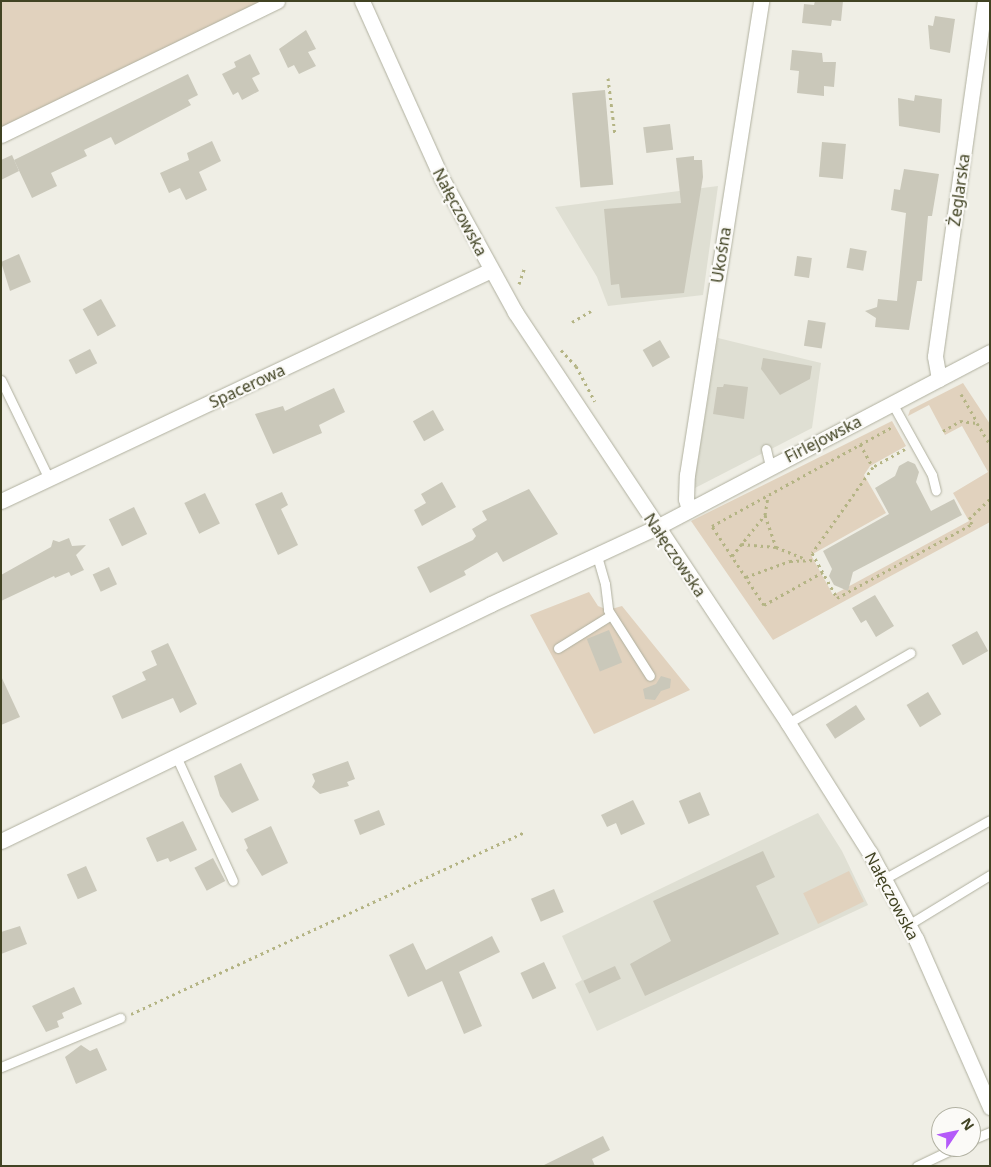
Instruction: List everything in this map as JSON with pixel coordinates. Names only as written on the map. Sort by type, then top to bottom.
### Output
[{"type":"street","points":[[1,135],[277,1]]},
{"type":"street","name":"Nałęczowska","points":[[362,1],[442,179],[491,270],[544,358],[788,723],[884,879],[908,925],[990,1107]]},
{"type":"street","name":"Ukośna","points":[[689,510],[686,500],[687,475],[761,1]]},
{"type":"street","name":"Żeglarska","points":[[938,379],[936,356],[986,1]]},
{"type":"street","name":"Spacerowa","points":[[1,501],[491,270]]},
{"type":"street","name":"Firlejowska","points":[[1,841],[657,527],[990,352]]},
{"type":"lane","points":[[1,380],[49,479]]},
{"type":"lane","points":[[892,403],[932,475],[936,491]]},
{"type":"lane","points":[[766,449],[770,466]]},
{"type":"lane","points":[[597,556],[611,615],[650,676]]},
{"type":"lane","points":[[558,648],[611,615]]},
{"type":"lane","points":[[788,723],[910,653]]},
{"type":"lane","points":[[176,756],[232,881]]},
{"type":"lane","points":[[884,879],[990,820]]},
{"type":"lane","points":[[908,925],[990,875]]},
{"type":"lane","points":[[1,1067],[120,1018]]},
{"type":"lane","points":[[917,1166],[936,1157]]},
{"type":"path","points":[[608,78],[615,135]]},
{"type":"path","points":[[572,322],[591,310]]},
{"type":"path","points":[[961,394],[990,445]]},
{"type":"path","points":[[944,431],[960,421],[978,423]]},
{"type":"path","points":[[823,572],[764,605],[712,526],[897,424]]},
{"type":"path","points":[[860,444],[873,467]]},
{"type":"path","points":[[910,447],[873,467],[812,553],[837,598],[972,524],[969,519],[990,499]]},
{"type":"path","points":[[768,495],[765,515],[776,547]]},
{"type":"path","points":[[732,556],[765,515]]},
{"type":"path","points":[[741,544],[776,547],[808,560]]},
{"type":"path","points":[[746,577],[790,561],[816,560]]},
{"type":"path","points":[[120,1018],[525,832]]},
{"type":"shaded area","points":[[1,1],[270,1],[1,133]]},
{"type":"shaded area","points":[[718,186],[703,295],[608,306],[597,277],[555,207]]},
{"type":"shaded area","points":[[718,338],[821,363],[812,428],[693,489]]},
{"type":"shaded area","points":[[963,383],[990,424],[990,522],[773,640],[691,521],[892,421],[906,446],[870,466],[864,475],[886,513],[811,555],[833,595],[969,521],[953,493],[988,472],[962,426],[945,435],[929,405],[908,416],[910,410]]},
{"type":"shaded area","points":[[589,592],[598,606],[608,610],[622,606],[690,690],[594,734],[530,615]]},
{"type":"shaded area","points":[[818,813],[842,851],[868,905],[597,1031],[575,984],[582,980],[562,936]]},
{"type":"shaded area","points":[[849,871],[864,902],[818,924],[803,893]]},
{"type":"building","points":[[815,1],[843,1],[841,21],[832,20],[831,26],[802,23],[804,4],[814,5]]},
{"type":"building","points":[[935,16],[955,19],[950,53],[930,49],[928,25],[933,26]]},
{"type":"building","points":[[306,30],[316,49],[308,52],[316,66],[299,74],[294,65],[288,68],[279,49]]},
{"type":"building","points":[[792,50],[822,53],[823,62],[836,62],[834,87],[824,86],[824,96],[797,93],[799,71],[790,70]]},
{"type":"building","points":[[250,54],[260,74],[252,78],[259,91],[242,100],[238,92],[233,95],[222,74],[236,67],[234,62]]},
{"type":"building","points":[[188,74],[198,95],[188,100],[191,105],[115,145],[111,137],[84,150],[87,156],[51,173],[57,186],[32,198],[14,160]]},
{"type":"building","points":[[605,90],[613,185],[580,188],[572,93]]},
{"type":"building","points":[[915,95],[942,99],[940,133],[899,126],[898,98],[914,101]]},
{"type":"building","points":[[670,124],[673,150],[646,153],[643,127]]},
{"type":"building","points":[[212,141],[221,161],[199,172],[207,190],[186,200],[180,188],[169,193],[160,173],[189,160],[187,153]]},
{"type":"building","points":[[822,142],[846,144],[843,179],[819,177]]},
{"type":"building","points":[[12,155],[19,171],[1,180],[1,160]]},
{"type":"building","points":[[694,156],[694,160],[702,160],[703,177],[684,293],[621,298],[619,284],[611,285],[604,209],[681,203],[676,158]]},
{"type":"building","points":[[904,169],[939,174],[932,216],[928,216],[922,281],[917,281],[909,330],[875,327],[876,318],[865,311],[877,307],[878,299],[897,301],[906,213],[891,210],[894,189],[900,190]]},
{"type":"building","points":[[850,248],[867,251],[863,271],[847,268]]},
{"type":"building","points":[[19,254],[31,282],[10,291],[1,262]]},
{"type":"building","points":[[797,256],[812,258],[809,278],[794,276]]},
{"type":"building","points":[[101,299],[116,326],[98,336],[83,309]]},
{"type":"building","points":[[808,320],[826,323],[822,348],[804,346]]},
{"type":"building","points":[[660,340],[670,357],[653,367],[643,350]]},
{"type":"building","points":[[90,349],[97,363],[76,374],[69,360]]},
{"type":"building","points":[[763,358],[812,366],[810,379],[780,395],[761,369]]},
{"type":"building","points":[[724,384],[748,387],[744,419],[713,414],[717,387],[723,387]]},
{"type":"building","points":[[334,388],[345,412],[319,425],[322,433],[273,454],[255,414],[283,406],[285,411]]},
{"type":"building","points":[[433,410],[444,430],[424,441],[413,421]]},
{"type":"building","points":[[908,461],[915,464],[919,472],[916,482],[931,511],[954,499],[962,515],[853,572],[848,591],[834,585],[829,576],[832,569],[823,551],[889,514],[875,488],[895,476],[899,466]]},
{"type":"building","points":[[442,482],[456,507],[422,526],[414,510],[426,503],[421,494]]},
{"type":"building","points":[[529,489],[558,534],[503,562],[497,552],[464,571],[466,575],[430,593],[417,567],[473,540],[476,536],[472,529],[487,520],[482,511]]},
{"type":"building","points":[[282,492],[288,505],[281,509],[298,545],[278,555],[255,504]]},
{"type":"building","points":[[205,493],[220,524],[199,534],[184,503]]},
{"type":"building","points":[[134,507],[147,534],[122,546],[109,519]]},
{"type":"building","points":[[69,538],[72,546],[86,545],[76,555],[84,570],[71,576],[69,572],[55,578],[54,576],[1,601],[1,575],[51,547],[53,540],[59,542]]},
{"type":"building","points":[[109,567],[117,584],[101,592],[93,575]]},
{"type":"building","points":[[875,595],[894,626],[876,637],[866,620],[861,623],[852,608]]},
{"type":"building","points":[[609,630],[622,662],[600,671],[587,639]]},
{"type":"building","points":[[977,631],[988,651],[963,665],[952,645]]},
{"type":"building","points":[[168,643],[197,704],[180,713],[173,698],[122,719],[112,696],[146,680],[142,672],[157,665],[151,651]]},
{"type":"building","points":[[1,676],[20,717],[1,725]]},
{"type":"building","points":[[661,676],[671,679],[670,688],[661,691],[655,700],[645,699],[643,689],[656,684]]},
{"type":"building","points":[[928,692],[941,714],[920,727],[907,705]]},
{"type":"building","points":[[856,705],[865,719],[835,739],[826,725]]},
{"type":"building","points":[[348,761],[355,779],[347,782],[349,786],[320,794],[312,787],[315,781],[312,774]]},
{"type":"building","points":[[241,763],[259,800],[232,813],[220,796],[214,776]]},
{"type":"building","points":[[700,792],[710,815],[689,824],[679,801]]},
{"type":"building","points":[[633,800],[645,824],[621,835],[616,823],[607,827],[601,815]]},
{"type":"building","points":[[379,810],[385,825],[360,835],[354,820]]},
{"type":"building","points":[[183,821],[197,850],[170,862],[168,858],[157,862],[146,838]]},
{"type":"building","points":[[271,826],[288,863],[262,876],[246,850],[248,848],[244,839]]},
{"type":"building","points":[[763,851],[775,877],[756,886],[779,934],[645,996],[630,964],[671,941],[653,901]]},
{"type":"building","points":[[213,858],[225,881],[207,891],[194,868]]},
{"type":"building","points":[[86,866],[97,891],[78,899],[67,875]]},
{"type":"building","points":[[554,889],[564,912],[541,922],[531,899]]},
{"type":"building","points":[[20,926],[27,944],[1,954],[1,932]]},
{"type":"building","points":[[492,936],[500,952],[459,972],[482,1026],[464,1034],[442,981],[408,997],[389,955],[413,943],[426,970]]},
{"type":"building","points":[[544,962],[556,988],[533,999],[520,973]]},
{"type":"building","points":[[615,966],[621,979],[589,993],[583,981]]},
{"type":"building","points":[[74,987],[82,1004],[62,1013],[64,1018],[57,1021],[59,1027],[46,1032],[32,1006]]},
{"type":"building","points":[[81,1045],[90,1051],[97,1048],[107,1070],[76,1084],[65,1057]]},
{"type":"building","points":[[603,1136],[610,1150],[592,1159],[595,1166],[542,1166]]}]
